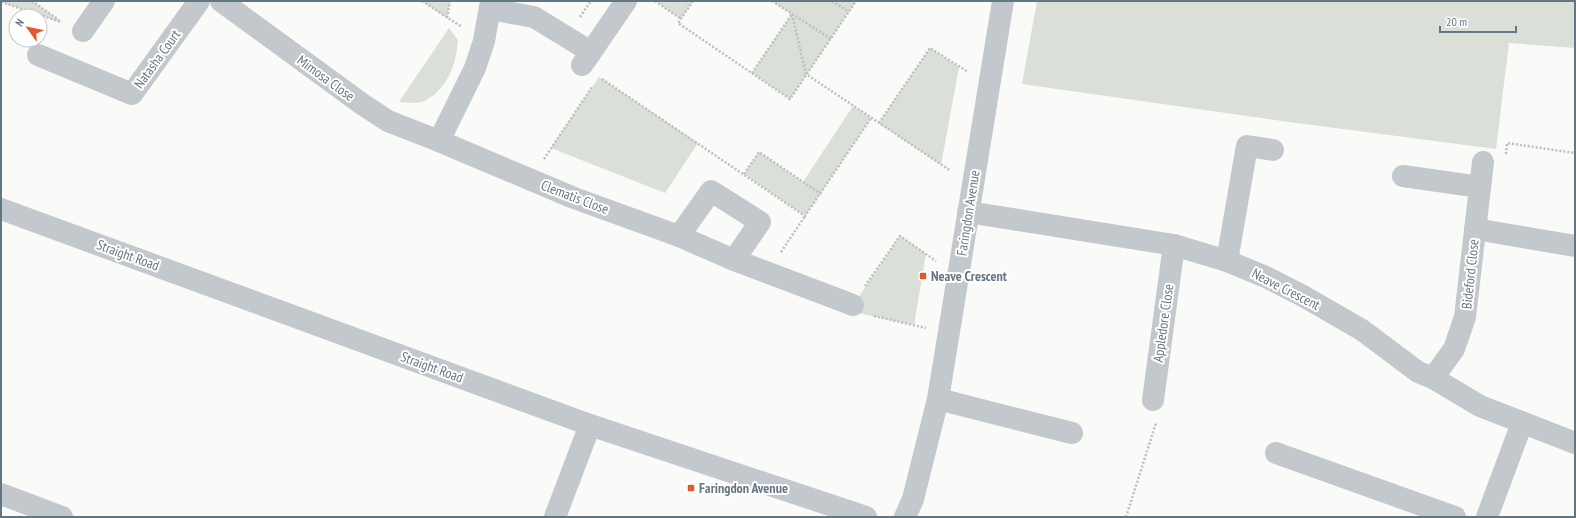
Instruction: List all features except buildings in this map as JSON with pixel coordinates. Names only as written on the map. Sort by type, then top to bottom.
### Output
[{"type":"street","points":[[83,31],[104,1]]},
{"type":"street","name":"Natasha Court","points":[[38,55],[132,94],[199,1]]},
{"type":"street","name":"Mimosa Close","points":[[221,1],[356,100],[388,121],[439,141]]},
{"type":"street","points":[[439,141],[475,68],[484,41],[490,5],[534,17],[591,65],[626,1]]},
{"type":"street","name":"Faringdon Avenue","points":[[905,517],[913,499],[938,399],[1002,1]]},
{"type":"street","name":"Clematis Close","points":[[439,141],[531,180],[679,236],[734,260],[853,305]]},
{"type":"street","points":[[1227,261],[1247,146],[1272,150]]},
{"type":"street","name":"Bideford Close","points":[[1433,378],[1454,349],[1465,316],[1483,162]]},
{"type":"street","points":[[1402,176],[1480,187]]},
{"type":"street","points":[[679,236],[711,191],[760,222],[734,260]]},
{"type":"street","name":"Straight Road","points":[[1,208],[590,425],[866,517]]},
{"type":"street","name":"Neave Crescent","points":[[968,212],[1174,245],[1227,261],[1266,277],[1303,296],[1362,330],[1418,372],[1433,378],[1480,406],[1575,443]]},
{"type":"street","points":[[1474,229],[1575,246]]},
{"type":"street","name":"Appledore Close","points":[[1152,400],[1174,245]]},
{"type":"street","points":[[938,399],[1072,433]]},
{"type":"street","points":[[1487,517],[1522,423]]},
{"type":"street","points":[[555,517],[590,425]]},
{"type":"street","points":[[1276,453],[1455,517]]},
{"type":"street","points":[[1,494],[62,517]]},
{"type":"path","points":[[1,2],[63,23],[32,1]]},
{"type":"path","points":[[422,1],[484,41]]},
{"type":"path","points":[[447,18],[450,1]]},
{"type":"path","points":[[655,1],[681,19]]},
{"type":"path","points":[[693,1],[678,24],[790,99],[856,1]]},
{"type":"path","points":[[772,1],[830,39]]},
{"type":"path","points":[[832,1],[849,12]]},
{"type":"path","points":[[752,73],[792,14]]},
{"type":"path","points":[[792,14],[806,74],[973,186]]},
{"type":"path","points":[[879,123],[930,48],[988,86]]},
{"type":"path","points":[[591,65],[805,216]]},
{"type":"path","points":[[531,180],[595,84]]},
{"type":"path","points":[[767,272],[871,118]]},
{"type":"path","points":[[1483,162],[1504,164],[1507,143],[1575,153]]},
{"type":"path","points":[[744,174],[759,152],[820,194]]},
{"type":"path","points":[[948,333],[853,312],[853,305],[900,236],[958,276]]},
{"type":"path","points":[[1126,517],[1158,417],[1152,400]]},
{"type":"shaded area","points":[[32,1],[42,8],[19,8],[1,2]]},
{"type":"shaded area","points":[[422,1],[450,1],[447,18]]},
{"type":"shaded area","points":[[655,1],[693,1],[681,19]]},
{"type":"shaded area","points":[[772,1],[856,1],[790,99],[752,73],[792,14]]},
{"type":"shaded area","points":[[1037,1],[1575,1],[1575,48],[1509,43],[1496,149],[1297,123],[1022,84]]},
{"type":"shaded area","points":[[48,12],[63,23],[48,18]]},
{"type":"shaded area","points":[[449,28],[458,40],[452,70],[445,82],[435,94],[425,101],[419,103],[399,102]]},
{"type":"shaded area","points":[[930,48],[959,67],[941,165],[879,123]]},
{"type":"shaded area","points":[[599,77],[698,143],[665,193],[551,148]]},
{"type":"shaded area","points":[[853,106],[871,118],[805,216],[744,174],[759,152],[803,182]]},
{"type":"shaded area","points":[[900,236],[926,254],[914,325],[853,312],[853,305]]},
{"type":"place","name":"Neave Crescent","points":[[923,276]]},
{"type":"place","name":"Faringdon Avenue","points":[[691,488]]}]
